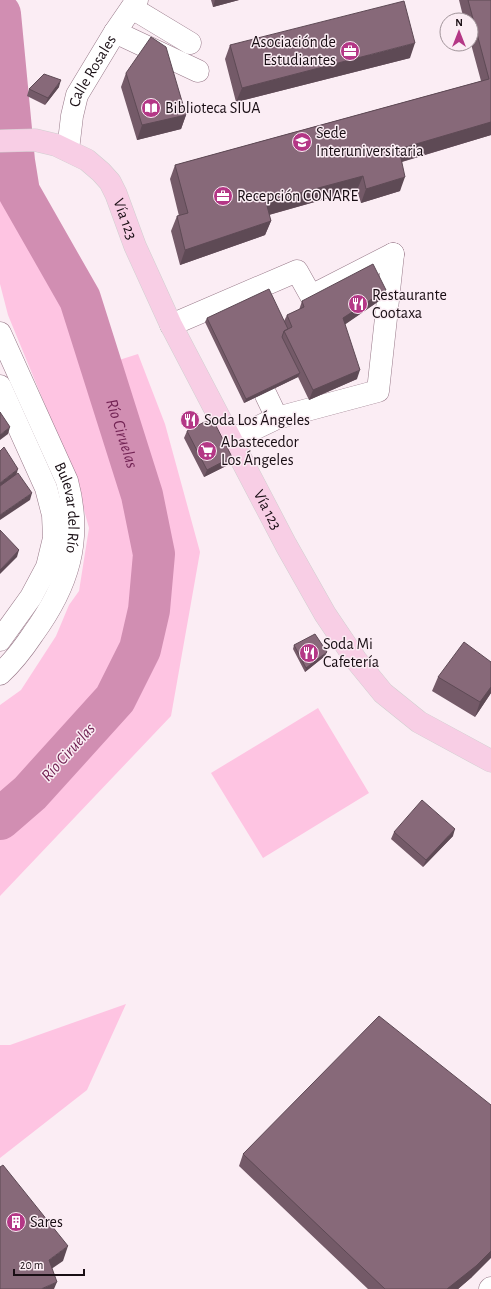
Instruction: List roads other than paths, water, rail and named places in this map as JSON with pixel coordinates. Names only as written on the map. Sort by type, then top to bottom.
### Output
[{"type":"main road","name":"Vía 123","points":[[0,141],[35,140],[56,145],[87,160],[110,182],[116,194],[135,246],[171,325],[286,545],[325,614],[356,660],[383,693],[419,722],[491,761]]},
{"type":"street","name":"Calle Rosales","points":[[68,150],[72,116],[78,95],[115,32],[134,4]]},
{"type":"street","points":[[134,4],[190,43]]},
{"type":"street","points":[[115,32],[198,71]]},
{"type":"street","points":[[171,325],[297,271],[311,296],[393,254],[378,391],[277,418],[231,440]]},
{"type":"street","points":[[222,302],[231,322]]},
{"type":"street","name":"Bulevar del Río","points":[[0,333],[67,481],[72,498],[74,517],[73,541],[69,565],[57,597],[41,624],[5,661]]},
{"type":"street","points":[[244,350],[277,418]]},
{"type":"street","name":"Bulevar del Río","points":[[0,386],[46,488],[53,515],[54,538],[47,567],[31,597],[0,640]]},
{"type":"waterway","name":"Río Ciruelas","points":[[0,14],[14,161],[19,192],[80,299],[142,495],[154,554],[149,610],[140,649],[115,699],[30,793],[0,819]]},
{"type":"place","name":"Asociación de Estudiantes","points":[[350,51]]},
{"type":"place","name":"Biblioteca SIUA","points":[[151,108]]},
{"type":"place","name":"Sede Interuniversitaria","points":[[302,142]]},
{"type":"place","name":"Recepción CONARE","points":[[223,196]]},
{"type":"place","name":"Restaurante Cootaxa","points":[[358,304]]},
{"type":"place","name":"Soda Los Ángeles","points":[[190,420]]},
{"type":"place","name":"Abastecedor Los Ángeles","points":[[207,451]]},
{"type":"place","name":"Soda Mi Cafetería","points":[[309,653]]},
{"type":"place","name":"Sares","points":[[16,1222]]}]
